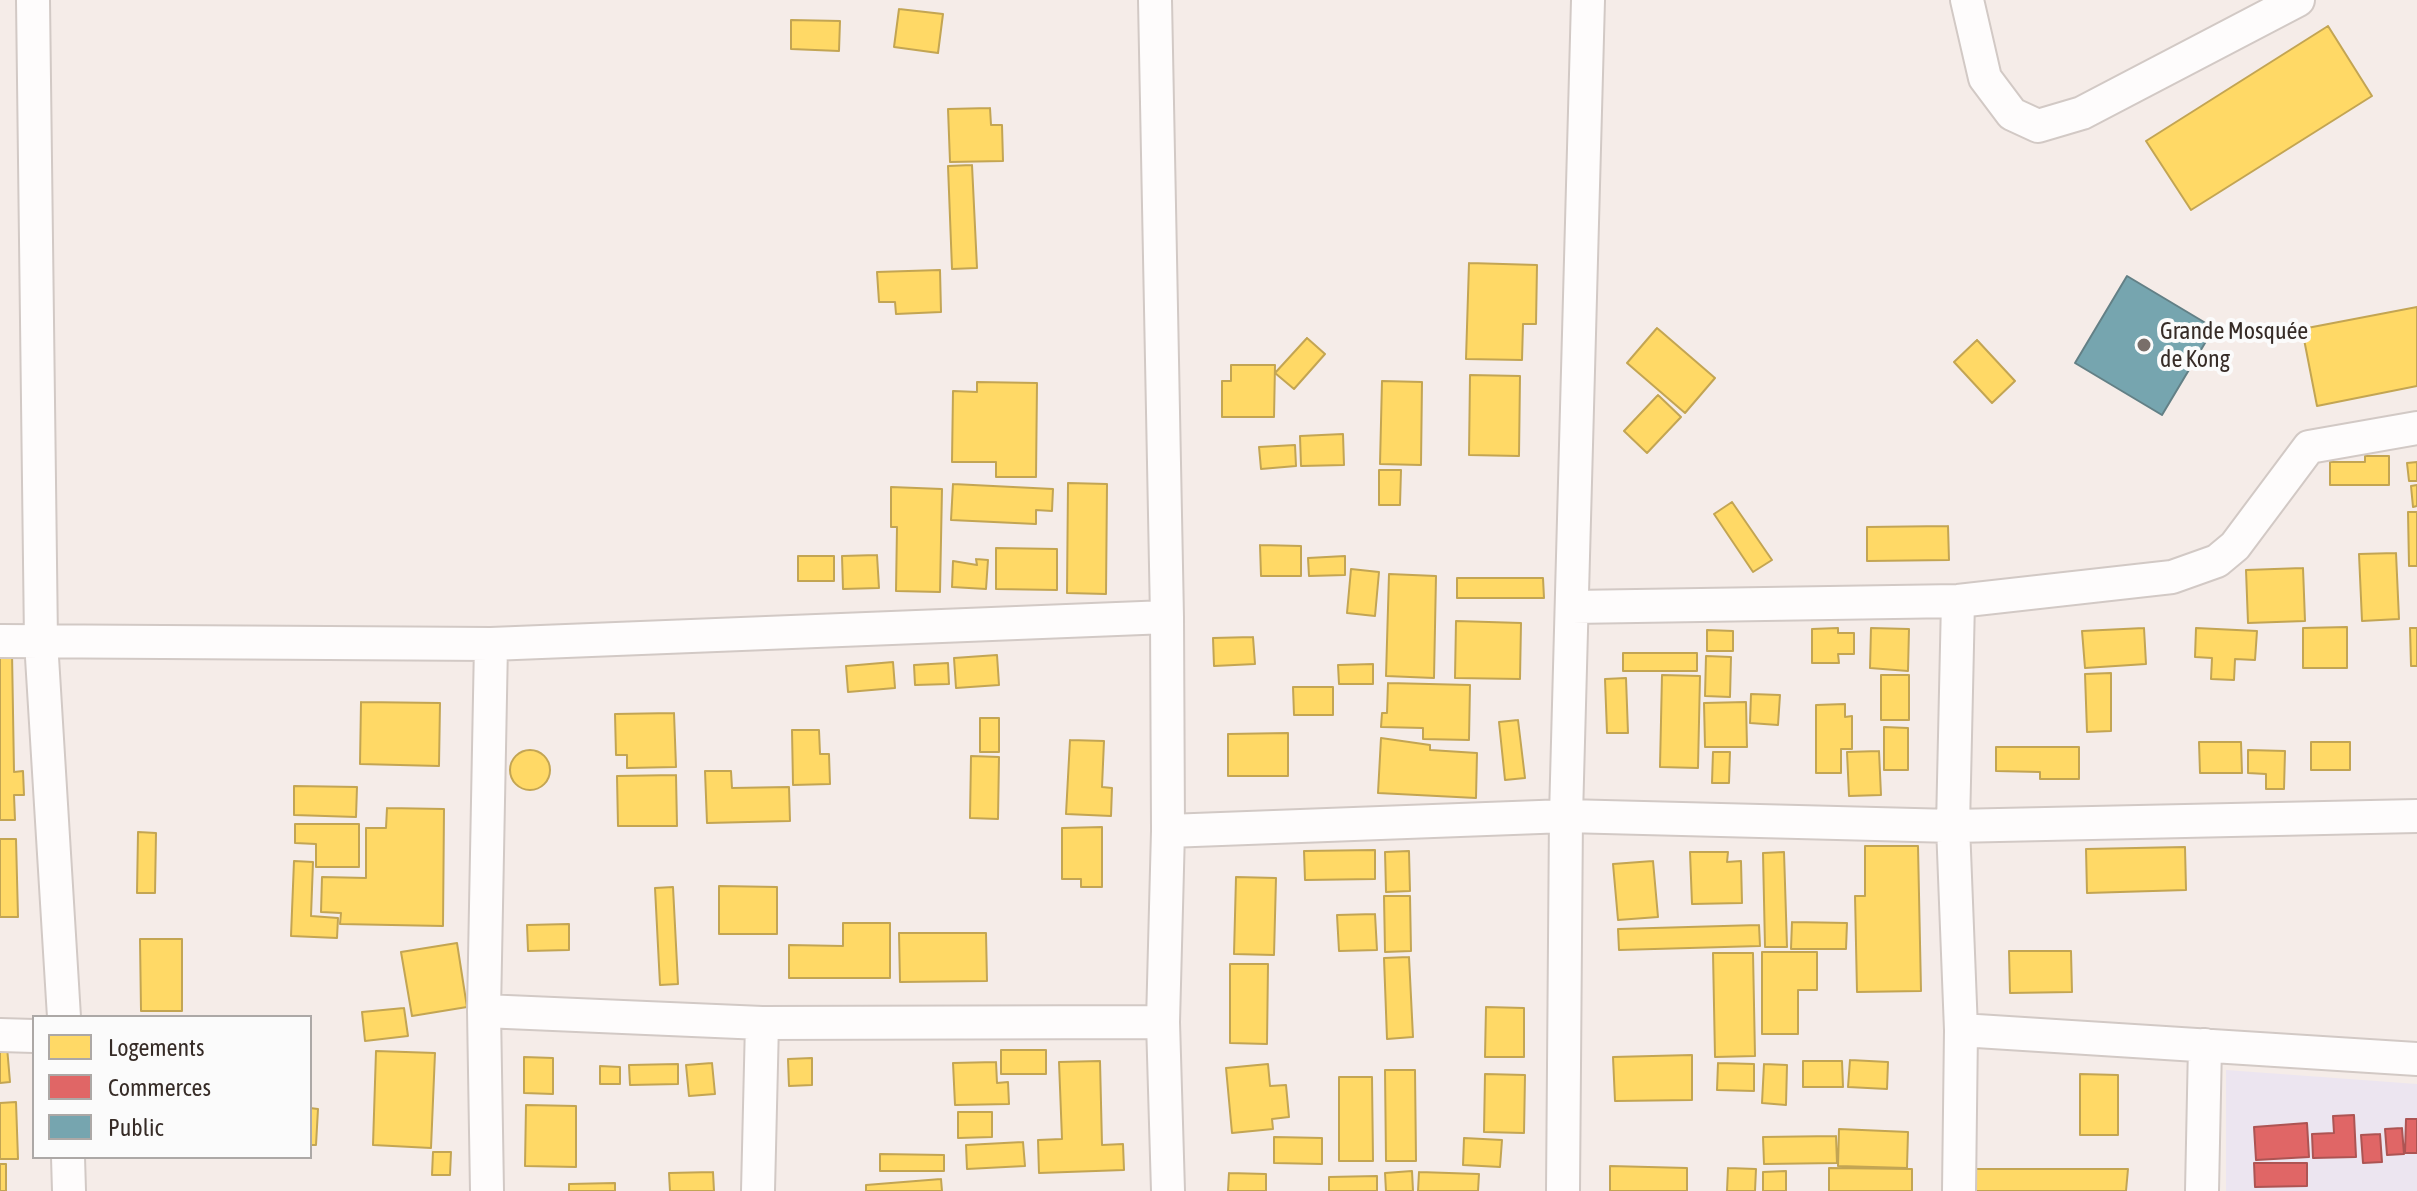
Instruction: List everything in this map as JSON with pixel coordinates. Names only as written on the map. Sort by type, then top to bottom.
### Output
[{"type":"street","points":[[33,0],[41,641],[64,1015]]},
{"type":"street","points":[[1155,0],[1167,617],[1168,831],[1163,1022],[1168,1191]]},
{"type":"street","points":[[1563,1191],[1566,816],[1588,0]]},
{"type":"street","points":[[1967,0],[1985,78],[2012,114],[2038,126],[2082,113],[2298,0]]},
{"type":"street","points":[[1572,607],[1958,601],[2172,577],[2207,565],[2235,546],[2309,447],[2417,428]]},
{"type":"street","points":[[1958,601],[1953,826],[1961,1030],[1959,1191]]},
{"type":"street","points":[[0,641],[491,644],[1167,617]]},
{"type":"street","points":[[487,1191],[484,1011],[491,644]]},
{"type":"street","points":[[1168,831],[1566,816],[1953,826],[2417,816]]},
{"type":"street","points":[[484,1011],[762,1023],[1163,1022]]},
{"type":"street","points":[[758,1191],[762,1023]]},
{"type":"street","points":[[1961,1030],[2417,1059]]},
{"type":"street","points":[[0,1035],[32,1036]]},
{"type":"street","points":[[2202,1191],[2205,1045]]},
{"type":"street","points":[[68,1159],[69,1191]]},
{"type":"shaded area","points":[[2226,1070],[2417,1084],[2417,1191],[2226,1191]]},
{"type":"building: Logements","points":[[899,9],[943,14],[938,53],[894,47]]},
{"type":"building: Logements","points":[[791,20],[840,21],[839,51],[791,49]]},
{"type":"building: Logements","points":[[2328,26],[2372,96],[2191,210],[2146,141]]},
{"type":"building: Logements","points":[[990,108],[991,125],[1002,125],[1003,161],[950,162],[948,109]]},
{"type":"building: Logements","points":[[972,165],[977,268],[952,269],[948,166]]},
{"type":"building: Logements","points":[[1469,263],[1537,265],[1536,324],[1523,324],[1522,360],[1466,359]]},
{"type":"building: Logements","points":[[940,270],[941,312],[896,314],[895,302],[879,302],[877,272]]},
{"type":"building: Logements","points":[[2417,307],[2417,386],[2317,406],[2302,329]]},
{"type":"building: Logements","points":[[1657,328],[1715,378],[1685,413],[1627,363]]},
{"type":"building: Logements","points":[[1307,338],[1325,354],[1294,389],[1275,373]]},
{"type":"building: Logements","points":[[1977,340],[2015,381],[1992,403],[1954,362]]},
{"type":"building: Logements","points":[[1231,365],[1275,365],[1274,417],[1222,417],[1222,381],[1231,381]]},
{"type":"building: Logements","points":[[1470,375],[1520,376],[1519,456],[1469,455]]},
{"type":"building: Logements","points":[[1382,381],[1422,382],[1421,465],[1380,464]]},
{"type":"building: Logements","points":[[977,382],[1037,383],[1036,477],[996,477],[996,462],[952,462],[953,391],[977,392]]},
{"type":"building: Logements","points":[[1658,395],[1681,417],[1647,453],[1624,431]]},
{"type":"building: Logements","points":[[1343,434],[1344,465],[1301,466],[1300,436]]},
{"type":"building: Logements","points":[[1295,445],[1296,466],[1261,469],[1259,447]]},
{"type":"building: Logements","points":[[2365,456],[2389,456],[2389,485],[2330,485],[2330,462],[2365,462]]},
{"type":"building: Logements","points":[[2417,462],[2417,481],[2409,481],[2407,463]]},
{"type":"building: Logements","points":[[1379,470],[1401,470],[1400,505],[1379,505]]},
{"type":"building: Logements","points":[[1068,483],[1107,484],[1106,594],[1067,593]]},
{"type":"building: Logements","points":[[953,484],[1053,489],[1052,511],[1036,510],[1036,524],[951,520]]},
{"type":"building: Logements","points":[[2417,485],[2417,506],[2413,507],[2411,486]]},
{"type":"building: Logements","points":[[891,487],[942,489],[940,592],[896,591],[897,527],[891,527]]},
{"type":"building: Logements","points":[[1732,502],[1772,560],[1753,572],[1714,514]]},
{"type":"building: Logements","points":[[2408,512],[2417,512],[2417,566],[2409,566]]},
{"type":"building: Logements","points":[[1948,526],[1949,560],[1867,561],[1867,527]]},
{"type":"building: Logements","points":[[1260,545],[1301,546],[1301,576],[1261,576]]},
{"type":"building: Logements","points":[[996,548],[1057,549],[1057,590],[996,589]]},
{"type":"building: Logements","points":[[2396,553],[2399,619],[2362,621],[2359,554]]},
{"type":"building: Logements","points":[[877,555],[879,588],[843,589],[842,556]]},
{"type":"building: Logements","points":[[798,556],[834,556],[834,581],[798,581]]},
{"type":"building: Logements","points":[[1345,556],[1345,575],[1309,576],[1308,558]]},
{"type":"building: Logements","points":[[976,559],[988,560],[986,589],[952,587],[953,561],[977,565]]},
{"type":"building: Logements","points":[[2303,568],[2305,621],[2248,623],[2246,570]]},
{"type":"building: Logements","points":[[1351,569],[1379,572],[1375,616],[1347,613]]},
{"type":"building: Logements","points":[[1389,574],[1436,576],[1434,678],[1386,676]]},
{"type":"building: Logements","points":[[1457,578],[1543,578],[1544,598],[1457,598]]},
{"type":"building: Logements","points":[[1456,621],[1521,623],[1520,679],[1455,678]]},
{"type":"building: Logements","points":[[2347,627],[2347,668],[2303,668],[2303,628]]},
{"type":"building: Logements","points":[[1838,628],[1838,633],[1854,633],[1854,654],[1838,654],[1839,663],[1812,663],[1812,629]]},
{"type":"building: Logements","points":[[1871,628],[1909,629],[1908,671],[1870,668]]},
{"type":"building: Logements","points":[[2144,628],[2146,664],[2085,668],[2082,631]]},
{"type":"building: Logements","points":[[2196,628],[2257,631],[2255,660],[2235,659],[2234,680],[2211,679],[2212,658],[2195,657]]},
{"type":"building: Logements","points":[[2410,628],[2417,628],[2417,666],[2411,666]]},
{"type":"building: Logements","points":[[1707,630],[1733,631],[1733,651],[1707,651]]},
{"type":"building: Logements","points":[[1253,637],[1255,664],[1214,666],[1213,638]]},
{"type":"building: Logements","points":[[0,652],[12,652],[14,772],[23,771],[24,795],[14,795],[15,820],[0,820]]},
{"type":"building: Logements","points":[[1623,653],[1697,653],[1697,671],[1623,671]]},
{"type":"building: Logements","points":[[997,655],[999,685],[956,688],[954,658]]},
{"type":"building: Logements","points":[[1706,656],[1731,657],[1730,697],[1705,696]]},
{"type":"building: Logements","points":[[893,662],[895,688],[848,692],[846,666]]},
{"type":"building: Logements","points":[[948,663],[949,684],[915,685],[914,665]]},
{"type":"building: Logements","points":[[1373,664],[1373,684],[1339,684],[1338,665]]},
{"type":"building: Logements","points":[[2111,673],[2111,731],[2087,732],[2085,674]]},
{"type":"building: Logements","points":[[1662,675],[1700,676],[1698,768],[1660,767]]},
{"type":"building: Logements","points":[[1881,675],[1909,675],[1909,720],[1881,720]]},
{"type":"building: Logements","points":[[1626,678],[1628,733],[1607,733],[1605,679]]},
{"type":"building: Logements","points":[[1388,683],[1470,685],[1469,740],[1423,739],[1423,728],[1381,727],[1382,713],[1387,713]]},
{"type":"building: Logements","points":[[1293,687],[1333,687],[1333,715],[1294,715]]},
{"type":"building: Logements","points":[[1751,694],[1780,695],[1778,725],[1750,723]]},
{"type":"building: Logements","points":[[361,702],[440,703],[439,766],[360,764]]},
{"type":"building: Logements","points":[[1746,702],[1747,747],[1705,747],[1704,703]]},
{"type":"building: Logements","points":[[1845,704],[1845,717],[1852,716],[1852,749],[1841,749],[1841,773],[1816,773],[1816,705]]},
{"type":"building: Logements","points":[[674,713],[676,767],[627,768],[627,755],[616,755],[615,714]]},
{"type":"building: Logements","points":[[980,718],[999,718],[999,752],[980,752]]},
{"type":"building: Logements","points":[[1518,720],[1525,778],[1505,780],[1499,722]]},
{"type":"building: Logements","points":[[1884,727],[1908,728],[1908,770],[1884,770]]},
{"type":"building: Logements","points":[[792,730],[819,730],[820,754],[829,754],[830,784],[793,785]]},
{"type":"building: Logements","points":[[1288,733],[1288,776],[1228,776],[1228,734]]},
{"type":"building: Logements","points":[[1381,738],[1430,745],[1430,750],[1477,753],[1476,798],[1378,793]]},
{"type":"building: Logements","points":[[1070,740],[1104,741],[1102,787],[1112,788],[1111,816],[1066,814]]},
{"type":"building: Logements","points":[[2199,742],[2241,742],[2242,773],[2200,773]]},
{"type":"building: Logements","points":[[2311,742],[2350,742],[2350,770],[2311,770]]},
{"type":"building: Logements","points":[[1996,747],[2079,747],[2079,779],[2040,779],[2040,772],[1996,771]]},
{"type":"building: Logements","points":[[530,750],[544,756],[550,770],[544,784],[530,790],[516,784],[510,770],[516,756]]},
{"type":"building: Logements","points":[[2248,750],[2285,751],[2284,789],[2266,789],[2266,774],[2248,773]]},
{"type":"building: Logements","points":[[1879,751],[1881,795],[1849,796],[1847,752]]},
{"type":"building: Logements","points":[[1713,752],[1730,752],[1729,783],[1712,783]]},
{"type":"building: Logements","points":[[971,756],[999,757],[998,819],[970,818]]},
{"type":"building: Logements","points":[[705,771],[731,771],[732,788],[789,787],[790,821],[707,823]]},
{"type":"building: Logements","points":[[676,775],[677,826],[618,826],[617,776]]},
{"type":"building: Logements","points":[[294,786],[357,787],[356,817],[294,815]]},
{"type":"building: Logements","points":[[387,808],[444,809],[443,926],[340,924],[341,913],[321,912],[322,877],[366,878],[366,828],[386,828]]},
{"type":"building: Logements","points":[[295,824],[359,824],[359,867],[316,867],[316,844],[295,843]]},
{"type":"building: Logements","points":[[1102,827],[1102,887],[1081,887],[1081,879],[1062,879],[1062,828]]},
{"type":"building: Logements","points":[[138,832],[156,833],[155,893],[137,893]]},
{"type":"building: Logements","points":[[0,839],[16,839],[18,917],[0,917]]},
{"type":"building: Logements","points":[[1865,846],[1918,846],[1921,991],[1857,992],[1855,896],[1865,896]]},
{"type":"building: Logements","points":[[2185,847],[2186,890],[2087,893],[2086,849]]},
{"type":"building: Logements","points":[[1375,850],[1375,879],[1305,880],[1304,851]]},
{"type":"building: Logements","points":[[1409,851],[1410,891],[1386,892],[1385,852]]},
{"type":"building: Logements","points":[[1690,852],[1728,852],[1727,862],[1741,861],[1742,903],[1692,904]]},
{"type":"building: Logements","points":[[1784,852],[1787,947],[1765,947],[1763,853]]},
{"type":"building: Logements","points":[[294,861],[313,862],[311,916],[338,918],[337,938],[291,936]]},
{"type":"building: Logements","points":[[1653,861],[1658,917],[1618,920],[1613,864]]},
{"type":"building: Logements","points":[[1236,877],[1276,878],[1274,955],[1234,954]]},
{"type":"building: Logements","points":[[719,886],[777,887],[777,934],[719,934]]},
{"type":"building: Logements","points":[[673,887],[678,984],[660,985],[655,888]]},
{"type":"building: Logements","points":[[1384,896],[1410,896],[1411,951],[1385,952]]},
{"type":"building: Logements","points":[[1375,914],[1377,950],[1339,951],[1337,915]]},
{"type":"building: Logements","points":[[1792,922],[1847,923],[1846,949],[1791,949]]},
{"type":"building: Logements","points":[[843,923],[890,923],[890,978],[789,978],[789,945],[843,946]]},
{"type":"building: Logements","points":[[569,924],[569,950],[528,951],[527,925]]},
{"type":"building: Logements","points":[[1759,925],[1760,946],[1619,950],[1618,929]]},
{"type":"building: Logements","points":[[899,933],[986,933],[987,981],[900,982]]},
{"type":"building: Logements","points":[[140,939],[182,939],[182,1011],[141,1011]]},
{"type":"building: Logements","points":[[457,943],[467,1007],[412,1016],[401,952]]},
{"type":"building: Logements","points":[[2009,951],[2071,951],[2072,992],[2010,993]]},
{"type":"building: Logements","points":[[1762,952],[1817,952],[1817,990],[1798,990],[1798,1034],[1762,1034]]},
{"type":"building: Logements","points":[[1713,953],[1753,953],[1755,1056],[1715,1057]]},
{"type":"building: Logements","points":[[1409,957],[1413,1037],[1387,1039],[1384,958]]},
{"type":"building: Logements","points":[[1230,964],[1268,964],[1267,1044],[1230,1043]]},
{"type":"building: Logements","points":[[1486,1007],[1524,1008],[1524,1057],[1485,1057]]},
{"type":"building: Logements","points":[[404,1008],[408,1036],[365,1041],[362,1012]]},
{"type":"building: Logements","points":[[7,1047],[10,1082],[0,1083],[0,1048]]},
{"type":"building: Logements","points":[[1001,1050],[1046,1050],[1046,1074],[1001,1074]]},
{"type":"building: Logements","points":[[376,1051],[435,1053],[431,1148],[373,1145]]},
{"type":"building: Logements","points":[[1692,1055],[1692,1100],[1615,1101],[1613,1057]]},
{"type":"building: Logements","points":[[524,1057],[553,1058],[553,1094],[524,1093]]},
{"type":"building: Logements","points":[[812,1058],[812,1085],[789,1086],[788,1059]]},
{"type":"building: Logements","points":[[1850,1060],[1888,1062],[1887,1089],[1848,1087]]},
{"type":"building: Logements","points":[[1100,1061],[1102,1145],[1123,1144],[1124,1170],[1039,1173],[1038,1140],[1062,1139],[1059,1062]]},
{"type":"building: Logements","points":[[1803,1061],[1842,1061],[1843,1087],[1803,1087]]},
{"type":"building: Logements","points":[[996,1062],[997,1083],[1008,1082],[1009,1104],[955,1105],[953,1063]]},
{"type":"building: Logements","points":[[712,1063],[715,1094],[689,1096],[686,1065]]},
{"type":"building: Logements","points":[[1718,1063],[1754,1064],[1754,1091],[1717,1090]]},
{"type":"building: Logements","points":[[678,1064],[678,1084],[630,1085],[629,1065]]},
{"type":"building: Logements","points":[[1268,1064],[1270,1086],[1286,1085],[1289,1117],[1272,1119],[1273,1129],[1232,1133],[1226,1068]]},
{"type":"building: Logements","points":[[1764,1064],[1787,1065],[1786,1105],[1762,1103]]},
{"type":"building: Logements","points":[[600,1066],[620,1067],[620,1084],[600,1084]]},
{"type":"building: Logements","points":[[1385,1070],[1415,1070],[1416,1161],[1386,1161]]},
{"type":"building: Logements","points":[[1485,1074],[1525,1075],[1524,1133],[1484,1132]]},
{"type":"building: Logements","points":[[2080,1074],[2118,1075],[2118,1135],[2080,1135]]},
{"type":"building: Logements","points":[[1339,1077],[1372,1077],[1373,1161],[1339,1161]]},
{"type":"building: Logements","points":[[16,1102],[18,1159],[0,1159],[0,1103]]},
{"type":"building: Logements","points":[[526,1105],[576,1106],[576,1167],[525,1166]]},
{"type":"building: Logements","points":[[312,1108],[318,1109],[316,1145],[312,1145]]},
{"type":"building: Logements","points":[[958,1112],[992,1112],[992,1137],[958,1138]]},
{"type":"building: Logements","points":[[1839,1129],[1908,1132],[1907,1168],[1838,1166]]},
{"type":"building: Logements","points":[[1836,1136],[1837,1163],[1764,1164],[1763,1137]]},
{"type":"building: Logements","points":[[1274,1137],[1322,1138],[1322,1164],[1274,1163]]},
{"type":"building: Logements","points":[[1464,1138],[1502,1140],[1500,1167],[1463,1165]]},
{"type":"building: Logements","points":[[1023,1142],[1025,1166],[967,1169],[966,1145]]},
{"type":"building: Logements","points":[[433,1152],[451,1152],[450,1175],[432,1175]]},
{"type":"building: Logements","points":[[880,1154],[944,1155],[944,1171],[880,1171]]},
{"type":"building: Logements","points":[[0,1164],[6,1164],[6,1191],[0,1191]]},
{"type":"building: Logements","points":[[1610,1166],[1687,1168],[1687,1191],[1610,1191]]},
{"type":"building: Logements","points":[[1728,1168],[1756,1169],[1755,1191],[1727,1191]]},
{"type":"building: Logements","points":[[1829,1168],[1912,1169],[1912,1191],[1829,1191]]},
{"type":"building: Logements","points":[[1975,1169],[2128,1169],[2126,1191],[1975,1191]]},
{"type":"building: Logements","points":[[1412,1171],[1413,1191],[1386,1191],[1385,1173]]},
{"type":"building: Logements","points":[[1786,1171],[1786,1191],[1763,1191],[1763,1172]]},
{"type":"building: Logements","points":[[713,1172],[714,1191],[670,1191],[669,1173]]},
{"type":"building: Logements","points":[[1419,1172],[1479,1174],[1478,1191],[1418,1191]]},
{"type":"building: Logements","points":[[1229,1173],[1266,1174],[1266,1191],[1228,1191]]},
{"type":"building: Logements","points":[[1377,1176],[1377,1191],[1329,1191],[1329,1177]]},
{"type":"building: Logements","points":[[941,1179],[942,1191],[866,1191],[866,1185]]},
{"type":"building: Logements","points":[[615,1183],[615,1191],[569,1191],[569,1184]]},
{"type":"building: Commerces","points":[[2354,1115],[2356,1157],[2313,1158],[2312,1134],[2334,1133],[2333,1116]]},
{"type":"building: Commerces","points":[[2406,1119],[2417,1119],[2417,1153],[2405,1153]]},
{"type":"building: Commerces","points":[[2307,1123],[2309,1157],[2256,1160],[2254,1127]]},
{"type":"building: Commerces","points":[[2402,1128],[2404,1154],[2387,1155],[2385,1129]]},
{"type":"building: Commerces","points":[[2380,1134],[2382,1162],[2363,1163],[2361,1135]]},
{"type":"building: Commerces","points":[[2254,1163],[2307,1163],[2307,1186],[2255,1187]]},
{"type":"building: Public","name":"Grande Mosquée de Kong","points":[[2127,276],[2214,328],[2162,415],[2075,363]]},
{"type":"place","name":"Grande Mosquée de Kong","points":[[2144,345]]}]
